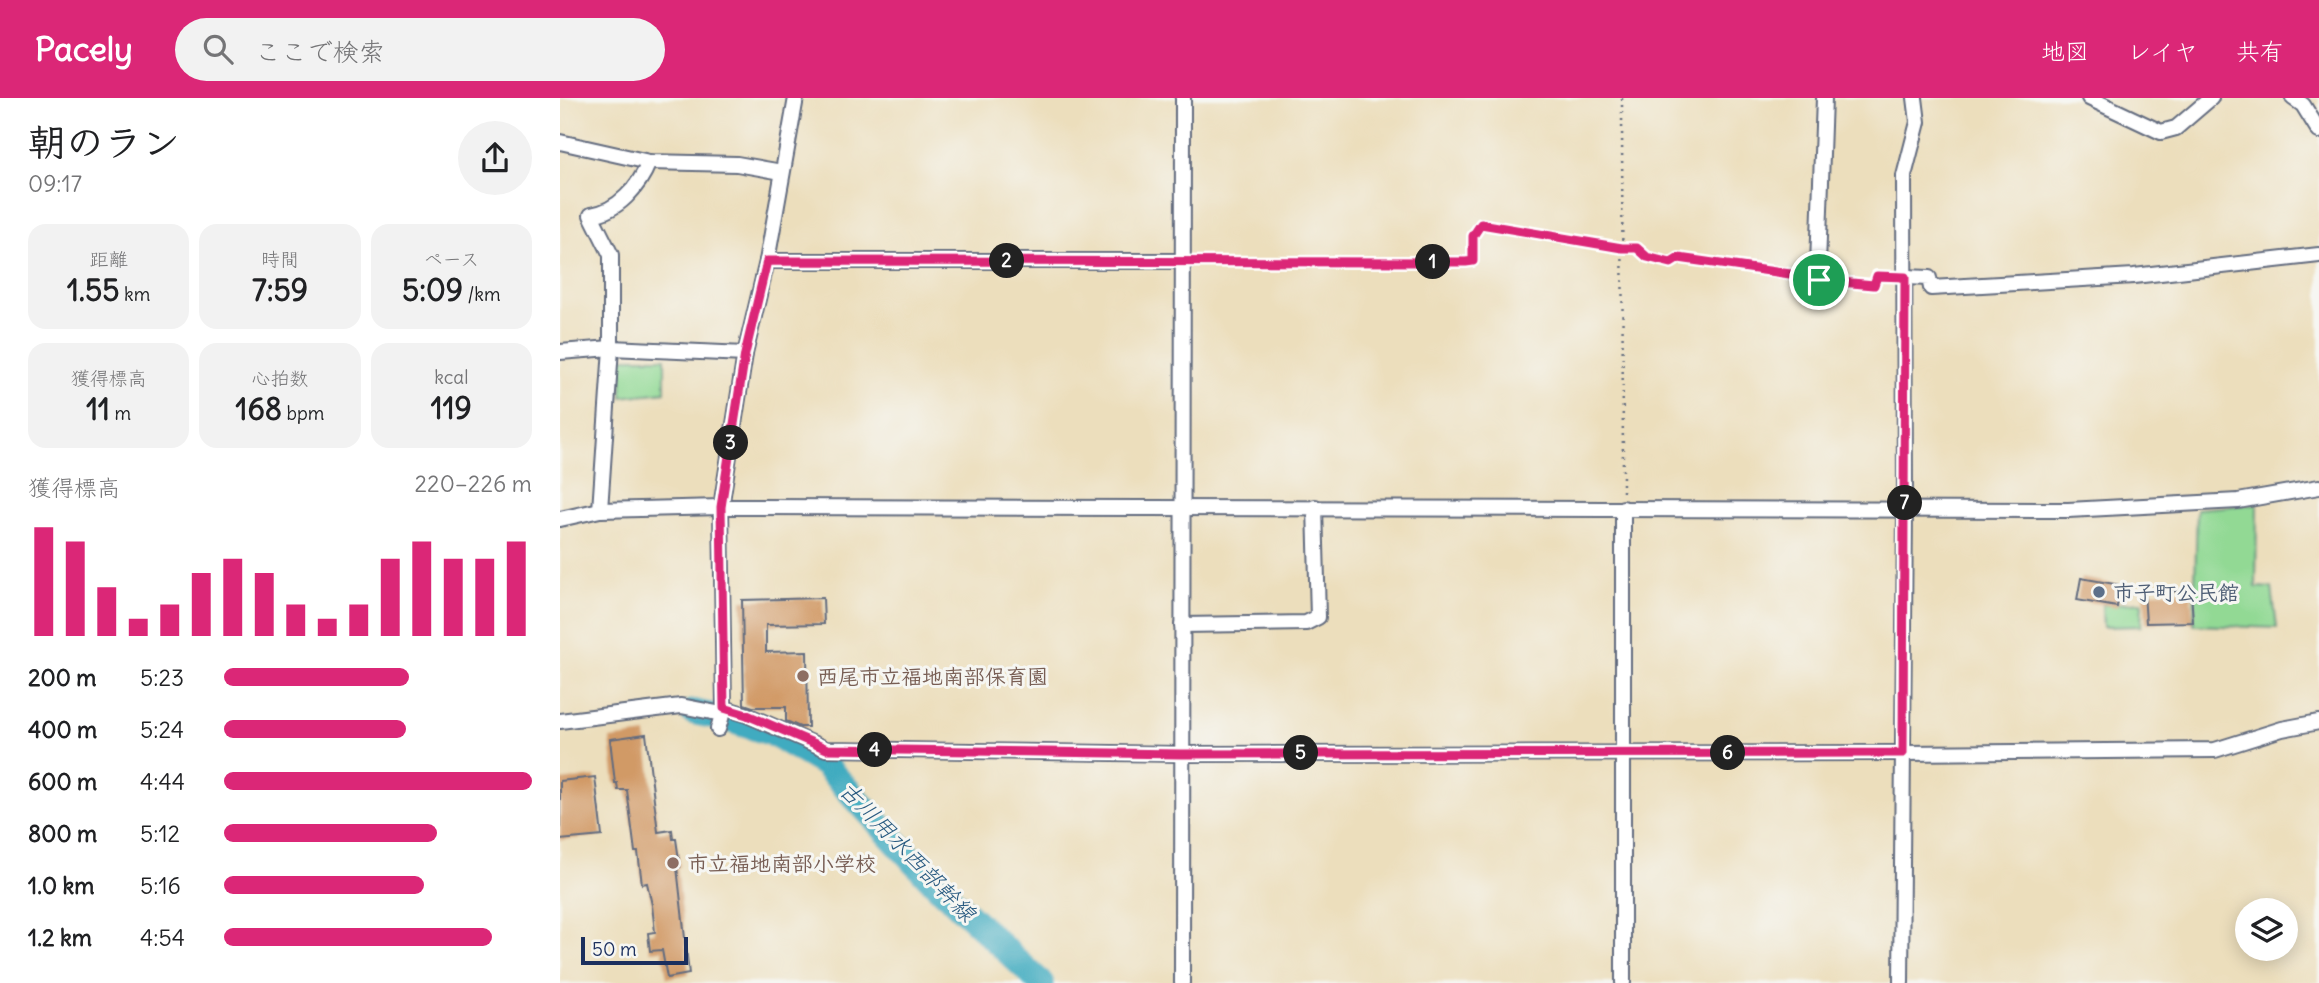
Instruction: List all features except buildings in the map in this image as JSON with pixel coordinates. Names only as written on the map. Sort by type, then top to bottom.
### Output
[{"type":"street","points":[[718,729],[723,711],[721,507],[745,354],[767,261],[796,98]]},
{"type":"street","points":[[1182,983],[1183,98]]},
{"type":"street","points":[[1819,280],[1825,98]]},
{"type":"street","points":[[1900,983],[1905,509],[1904,176],[1918,122],[1915,98]]},
{"type":"street","points":[[2090,98],[2161,132],[2176,128],[2211,98]]},
{"type":"street","points":[[2293,98],[2304,105],[2319,131]]},
{"type":"street","points":[[560,142],[649,162],[737,164],[782,172]]},
{"type":"street","points":[[600,510],[611,348],[611,255],[591,215],[603,212],[629,194],[642,180],[649,162]]},
{"type":"street","points":[[1905,277],[1929,278],[1931,288],[2134,276],[2319,255]]},
{"type":"street","points":[[767,261],[1182,261]]},
{"type":"street","points":[[560,352],[611,348],[745,354]]},
{"type":"street","points":[[560,519],[600,510],[721,507],[2068,510],[2238,501],[2319,487]]},
{"type":"street","points":[[1182,625],[1306,623],[1318,617],[1315,507]]},
{"type":"street","points":[[1623,508],[1623,983]]},
{"type":"street","points":[[560,721],[681,706],[747,715],[827,749],[1181,754],[2216,750],[2282,729],[2319,722]]},
{"type":"path","points":[[1622,98],[1623,508]]},
{"type":"path","points":[[1182,261],[1466,262],[1473,261],[1473,236],[1481,224],[1622,248],[1637,248],[1647,257],[1671,263],[1679,258],[1819,280],[1874,285],[1877,276],[1905,277]]},
{"type":"green space","points":[[622,358],[665,358],[665,392],[622,397]]},
{"type":"green space","points":[[2257,504],[2256,587],[2272,588],[2277,628],[2194,625],[2197,509]]},
{"type":"green space","points":[[2142,602],[2141,626],[2103,627],[2102,605]]},
{"type":"waterway","name":"古川用水西部幹線","points":[[693,712],[771,733],[824,764],[928,877],[1041,983]]},
{"type":"place","name":"市子町公民館","points":[[2099,592]]},
{"type":"place","name":"西尾市立福地南部保育園","points":[[803,676]]},
{"type":"place","name":"市立福地南部小学校","points":[[673,863]]},
{"type":"route","points":[[1481,224],[1622,248],[1637,248],[1647,257],[1671,263],[1679,258],[1819,280],[1874,285],[1877,276],[1905,277],[1903,753],[1181,754],[827,749],[724,708],[721,507],[745,354],[767,261],[1466,262],[1473,261],[1473,236],[1481,224]]}]
